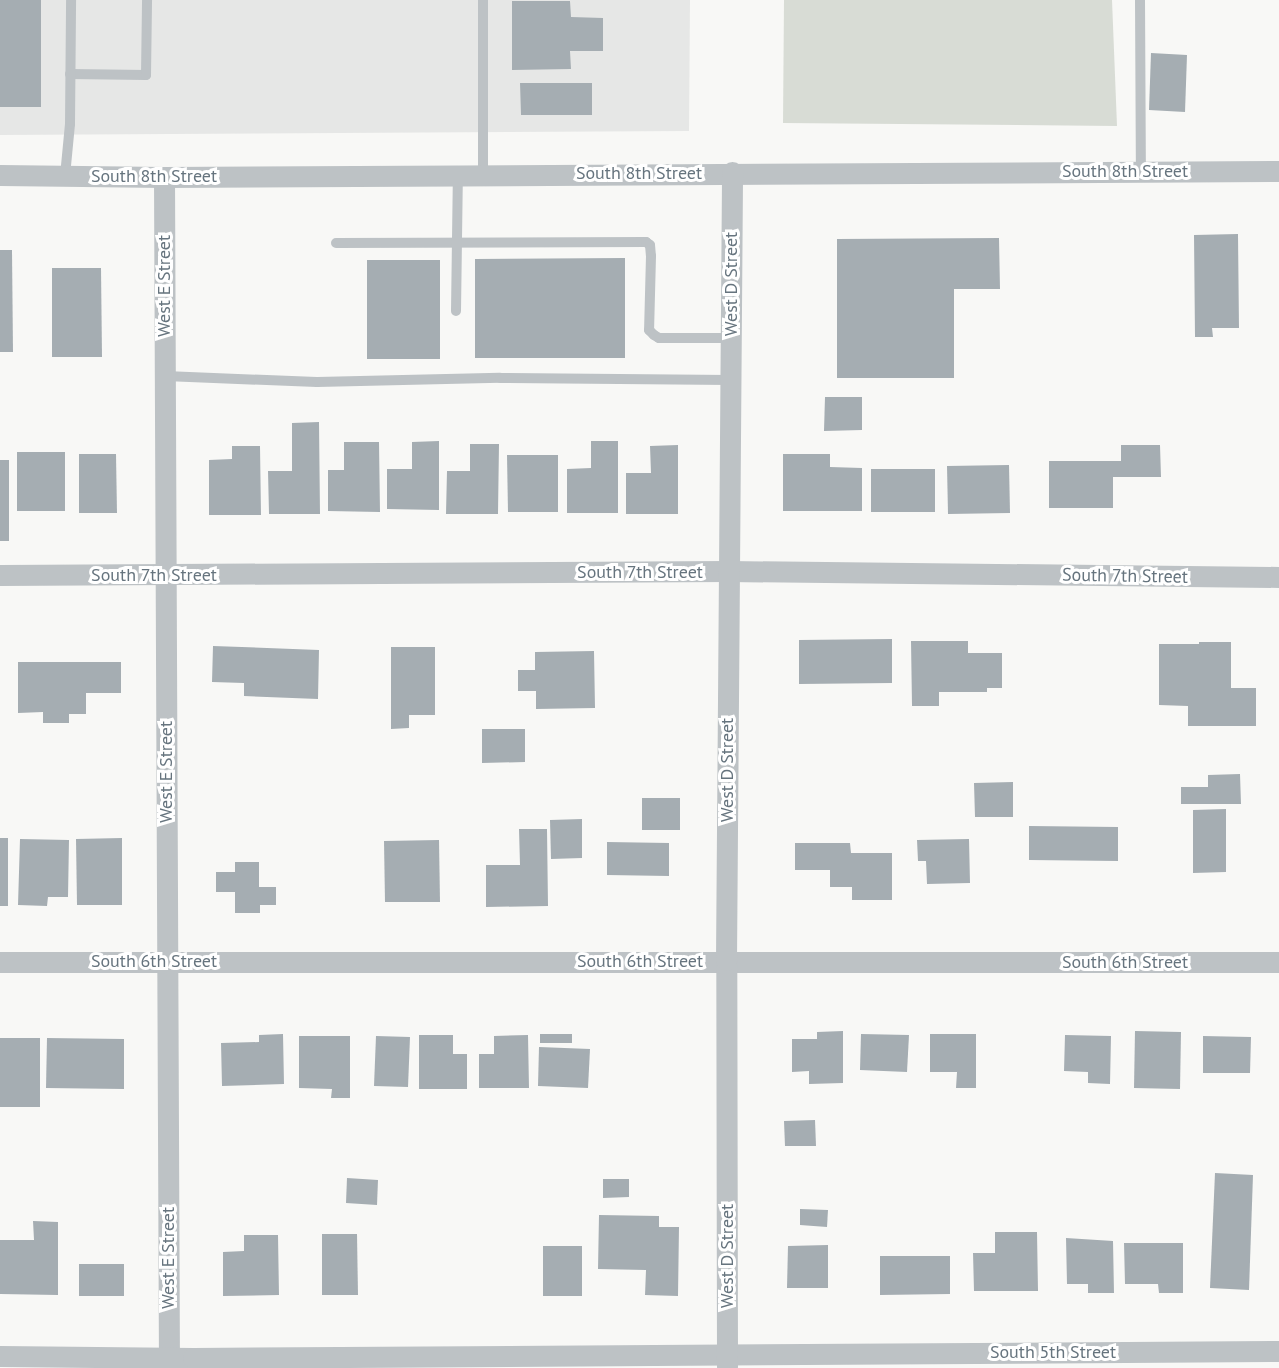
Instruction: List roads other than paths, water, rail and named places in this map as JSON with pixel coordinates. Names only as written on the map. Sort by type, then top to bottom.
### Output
[{"type":"street","name":"South 8th Street","points":[[0,175],[164,177],[732,172],[1279,171]]},
{"type":"street","name":"West D Street","points":[[727,1361],[726,960],[732,172]]},
{"type":"street","name":"West E Street","points":[[164,177],[169,1363]]},
{"type":"street","name":"South 7th Street","points":[[0,575],[728,572],[1279,578]]},
{"type":"street","name":"South 6th Street","points":[[0,962],[726,960],[1279,962]]},
{"type":"street","name":"South 5th Street","points":[[0,1356],[169,1363],[727,1361],[1279,1351]]},
{"type":"lane","points":[[65,176],[70,124],[71,0]]},
{"type":"lane","points":[[70,74],[146,75],[147,0]]},
{"type":"lane","points":[[483,0],[483,174]]},
{"type":"lane","points":[[1140,0],[1141,171]]},
{"type":"lane","points":[[456,311],[458,174]]},
{"type":"lane","points":[[336,243],[646,242],[650,245],[651,256],[649,330],[659,338],[730,338]]},
{"type":"lane","points":[[165,376],[317,382],[500,378],[730,380]]}]
